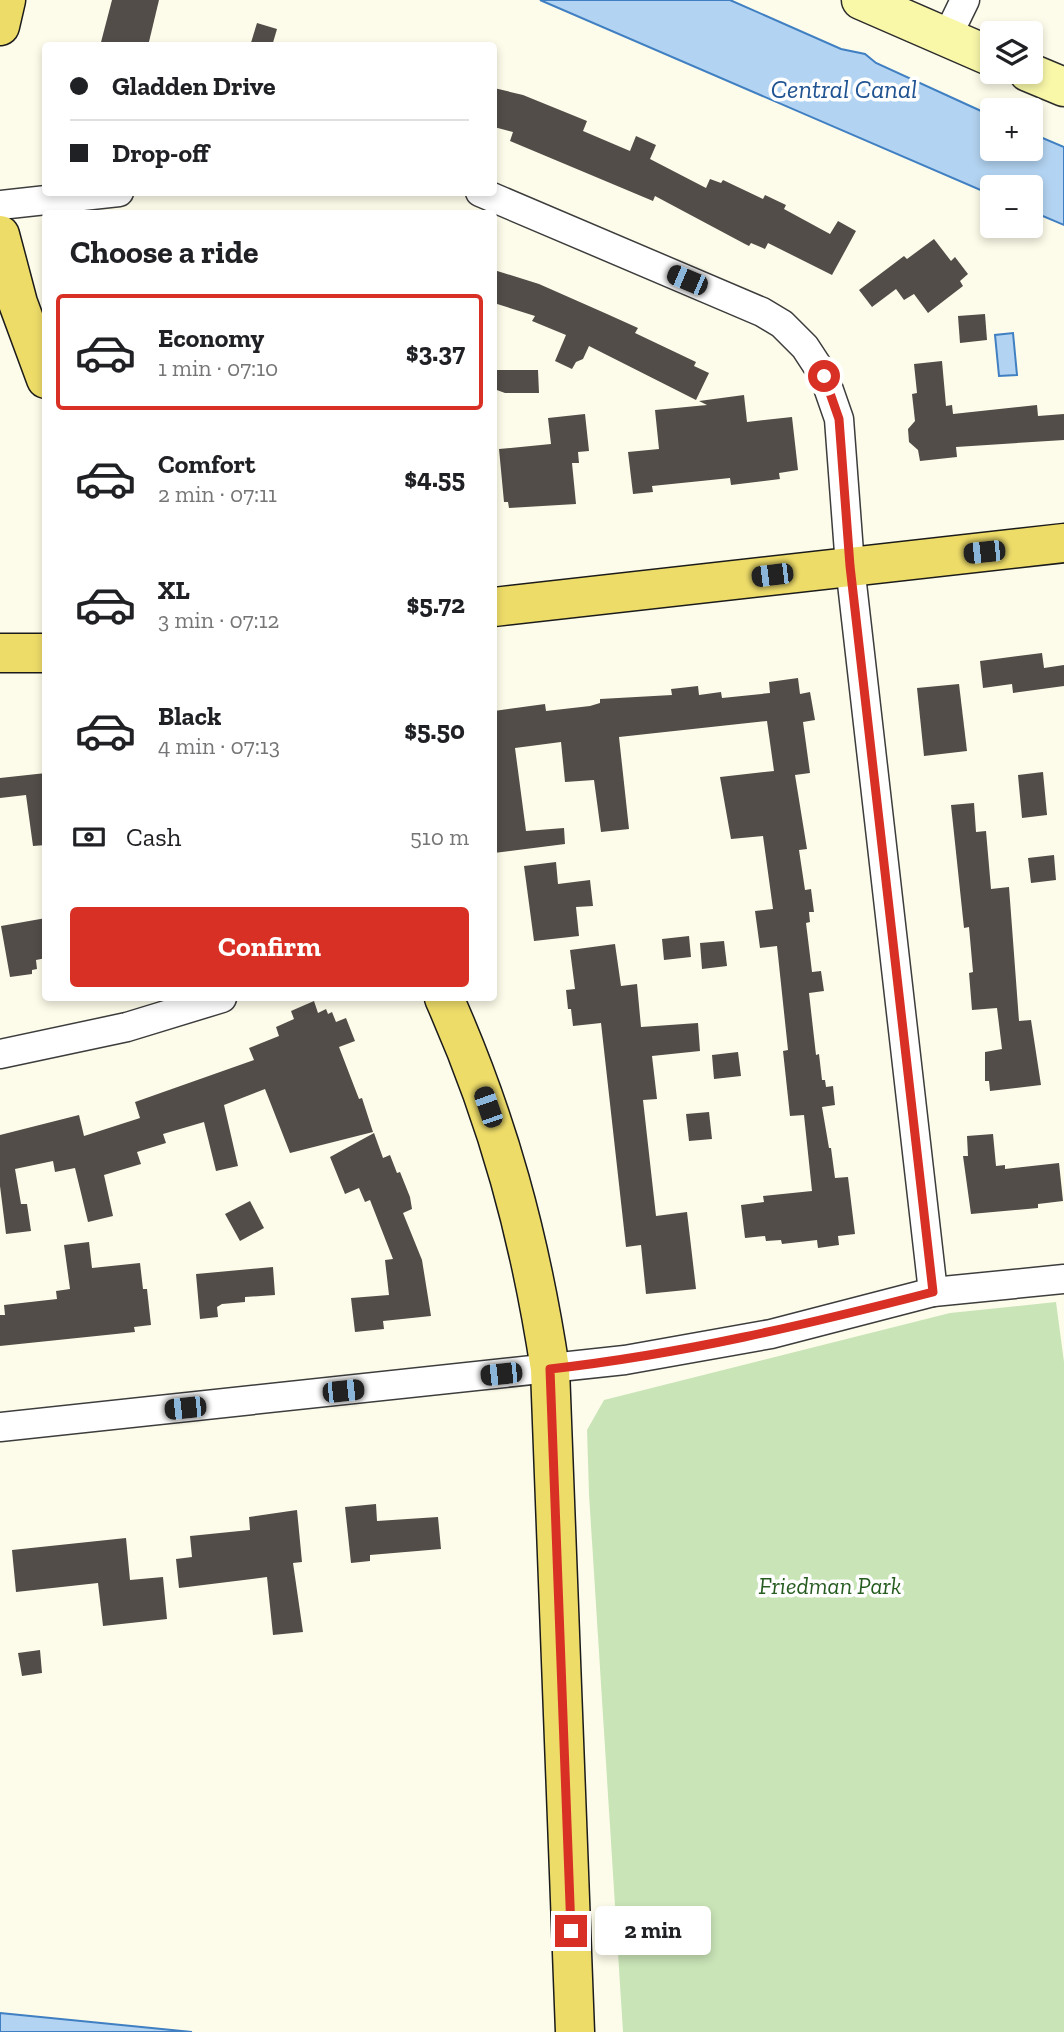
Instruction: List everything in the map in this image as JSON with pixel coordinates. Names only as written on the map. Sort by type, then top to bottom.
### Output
[{"type":"main road","points":[[0,26],[6,0]]},
{"type":"main road","points":[[861,0],[980,52]]},
{"type":"main road","points":[[1043,78],[1064,87]]},
{"type":"main road","points":[[0,235],[18,303],[42,368]]},
{"type":"main road","points":[[497,607],[1064,543]]},
{"type":"main road","points":[[0,653],[42,653]]},
{"type":"main road","points":[[445,1001],[482,1089],[511,1175],[533,1264],[550,1369],[575,2032]]},
{"type":"street","points":[[947,37],[965,0]]},
{"type":"street","points":[[0,205],[82,196]]},
{"type":"street","points":[[489,196],[762,312],[797,339],[824,376],[839,419],[850,566],[933,1292]]},
{"type":"street","points":[[0,1054],[127,1027],[212,1001]]},
{"type":"street","points":[[0,1427],[637,1359],[735,1342],[933,1292],[1064,1279]]},
{"type":"green space","name":"Friedman Park","points":[[1056,1302],[1064,1362],[1064,2032],[623,2032],[587,1430],[604,1400],[950,1313]]},
{"type":"water","name":"Central Canal","points":[[540,0],[730,0],[841,49],[865,54],[876,63],[980,111],[980,161],[1043,161],[1043,138],[1064,147],[1064,225],[1043,216],[1043,175],[980,175],[980,190]]},
{"type":"water","points":[[1013,333],[1017,375],[999,376],[995,335]]},
{"type":"water","points":[[0,2013],[192,2032],[0,2032]]},
{"type":"building","points":[[112,0],[159,0],[149,42],[101,42]]},
{"type":"building","points":[[257,23],[277,29],[273,42],[251,42]]},
{"type":"building","points":[[497,89],[523,95],[587,121],[583,131],[630,151],[636,136],[656,145],[650,159],[706,188],[710,179],[721,183],[723,180],[763,199],[765,195],[786,205],[784,209],[830,234],[838,221],[856,231],[832,275],[768,243],[765,249],[751,243],[749,246],[655,196],[653,201],[510,141],[513,132],[497,128]]},
{"type":"building","points":[[934,239],[951,261],[955,257],[968,274],[960,281],[963,286],[928,313],[914,294],[904,300],[896,289],[872,307],[859,290],[904,256],[907,259]]},
{"type":"building","points":[[497,271],[539,284],[638,328],[635,333],[696,362],[694,366],[709,373],[696,400],[589,346],[583,359],[576,362],[572,369],[555,361],[566,335],[532,321],[535,316],[497,304]]},
{"type":"building","points":[[985,314],[987,340],[960,343],[958,316]]},
{"type":"building","points":[[942,361],[946,406],[952,405],[953,414],[1037,405],[1038,416],[1064,414],[1064,440],[956,447],[957,457],[920,461],[918,450],[909,442],[908,429],[915,421],[912,394],[917,393],[914,364]]},
{"type":"building","points":[[497,370],[538,370],[539,393],[505,393],[497,390]]},
{"type":"building","points":[[744,395],[747,422],[792,417],[798,470],[779,473],[780,479],[731,485],[730,478],[652,486],[653,492],[633,494],[628,452],[659,449],[655,410],[707,405],[699,401]]},
{"type":"building","points":[[585,414],[589,451],[578,452],[579,463],[572,463],[576,504],[509,508],[508,502],[504,502],[499,449],[551,444],[548,418]]},
{"type":"building","points":[[1042,653],[1044,668],[1064,665],[1064,686],[1013,693],[1012,684],[983,688],[980,661]]},
{"type":"building","points":[[798,678],[800,694],[810,692],[815,720],[803,722],[810,773],[795,775],[807,849],[799,850],[805,890],[811,889],[814,912],[809,912],[810,922],[806,923],[812,972],[821,971],[824,991],[809,993],[816,1055],[819,1054],[822,1080],[825,1080],[826,1087],[833,1086],[835,1105],[822,1107],[829,1148],[835,1178],[848,1177],[855,1234],[838,1236],[839,1245],[818,1248],[817,1240],[782,1244],[781,1240],[766,1241],[765,1236],[745,1238],[741,1205],[764,1202],[763,1196],[812,1191],[804,1115],[790,1116],[783,1051],[788,1050],[777,946],[760,948],[755,911],[773,909],[763,836],[731,839],[720,777],[774,771],[767,721],[619,737],[629,829],[601,832],[594,780],[565,782],[561,742],[515,748],[526,831],[564,828],[565,844],[497,853],[497,711],[545,704],[546,711],[590,706],[600,703],[600,699],[672,695],[671,689],[698,686],[699,695],[721,692],[722,698],[770,693],[769,682]]},
{"type":"building","points":[[959,684],[967,751],[924,756],[917,688]]},
{"type":"building","points":[[1043,772],[1047,815],[1022,818],[1018,775]]},
{"type":"building","points":[[42,773],[42,845],[33,846],[26,795],[0,798],[0,778]]},
{"type":"building","points":[[974,803],[976,832],[986,831],[991,889],[1009,887],[1019,1021],[1031,1020],[1041,1085],[990,1091],[989,1081],[985,1081],[985,1052],[1002,1049],[997,1008],[972,1010],[969,973],[973,972],[969,927],[964,928],[951,805]]},
{"type":"building","points":[[1054,855],[1056,880],[1031,883],[1028,858]]},
{"type":"building","points":[[556,862],[558,884],[590,880],[593,906],[576,907],[579,936],[534,941],[524,866]]},
{"type":"building","points":[[42,919],[42,959],[36,960],[37,969],[32,970],[32,974],[10,977],[1,926]]},
{"type":"building","points":[[689,936],[691,957],[664,960],[662,939]]},
{"type":"building","points":[[724,941],[727,966],[702,969],[700,943]]},
{"type":"building","points":[[615,944],[621,986],[637,984],[641,1027],[698,1023],[700,1051],[652,1056],[657,1099],[643,1100],[656,1216],[687,1212],[696,1289],[646,1294],[641,1245],[626,1247],[601,1023],[573,1026],[571,1009],[568,1009],[566,990],[575,989],[570,950]]},
{"type":"building","points":[[314,1001],[318,1013],[326,1009],[328,1014],[332,1012],[336,1022],[346,1018],[355,1041],[339,1047],[359,1099],[362,1098],[373,1132],[290,1153],[265,1089],[224,1105],[238,1166],[216,1171],[204,1122],[163,1134],[166,1143],[137,1152],[141,1164],[104,1175],[113,1216],[88,1222],[75,1168],[55,1172],[53,1161],[15,1169],[21,1204],[27,1204],[31,1231],[6,1234],[0,1186],[0,1135],[79,1115],[84,1136],[140,1118],[135,1102],[254,1060],[249,1048],[279,1036],[276,1027],[294,1019],[291,1011]]},
{"type":"building","points":[[738,1052],[741,1076],[714,1079],[712,1055]]},
{"type":"building","points":[[709,1112],[712,1139],[689,1141],[686,1114]]},
{"type":"building","points":[[374,1133],[383,1158],[390,1155],[410,1197],[412,1209],[403,1213],[422,1260],[431,1316],[383,1321],[384,1329],[355,1332],[351,1298],[389,1295],[385,1260],[393,1259],[370,1200],[365,1202],[359,1188],[345,1194],[330,1157]]},
{"type":"building","points":[[993,1134],[996,1166],[1005,1165],[1005,1169],[1059,1163],[1063,1201],[1038,1204],[1038,1208],[971,1214],[963,1156],[968,1156],[967,1136]]},
{"type":"building","points":[[250,1201],[264,1228],[240,1241],[225,1214]]},
{"type":"building","points":[[89,1242],[92,1268],[140,1263],[143,1289],[147,1289],[151,1325],[134,1327],[135,1332],[0,1346],[0,1315],[5,1315],[4,1305],[57,1299],[56,1291],[70,1289],[64,1245]]},
{"type":"building","points":[[273,1267],[275,1295],[245,1297],[245,1302],[222,1304],[217,1307],[218,1317],[200,1319],[196,1274]]},
{"type":"building","points":[[376,1504],[377,1521],[438,1517],[441,1549],[370,1555],[370,1561],[351,1563],[345,1507]]},
{"type":"building","points":[[297,1510],[302,1562],[293,1563],[303,1632],[273,1635],[267,1577],[179,1588],[176,1559],[192,1557],[190,1536],[250,1530],[249,1517]]},
{"type":"building","points":[[126,1538],[130,1580],[163,1577],[167,1619],[103,1626],[98,1583],[16,1592],[12,1550]]},
{"type":"building","points":[[40,1650],[42,1673],[22,1676],[18,1653]]},
{"type":"route","points":[[571,1931],[550,1369],[643,1358],[735,1342],[933,1292],[850,566],[839,419],[824,376]]}]
